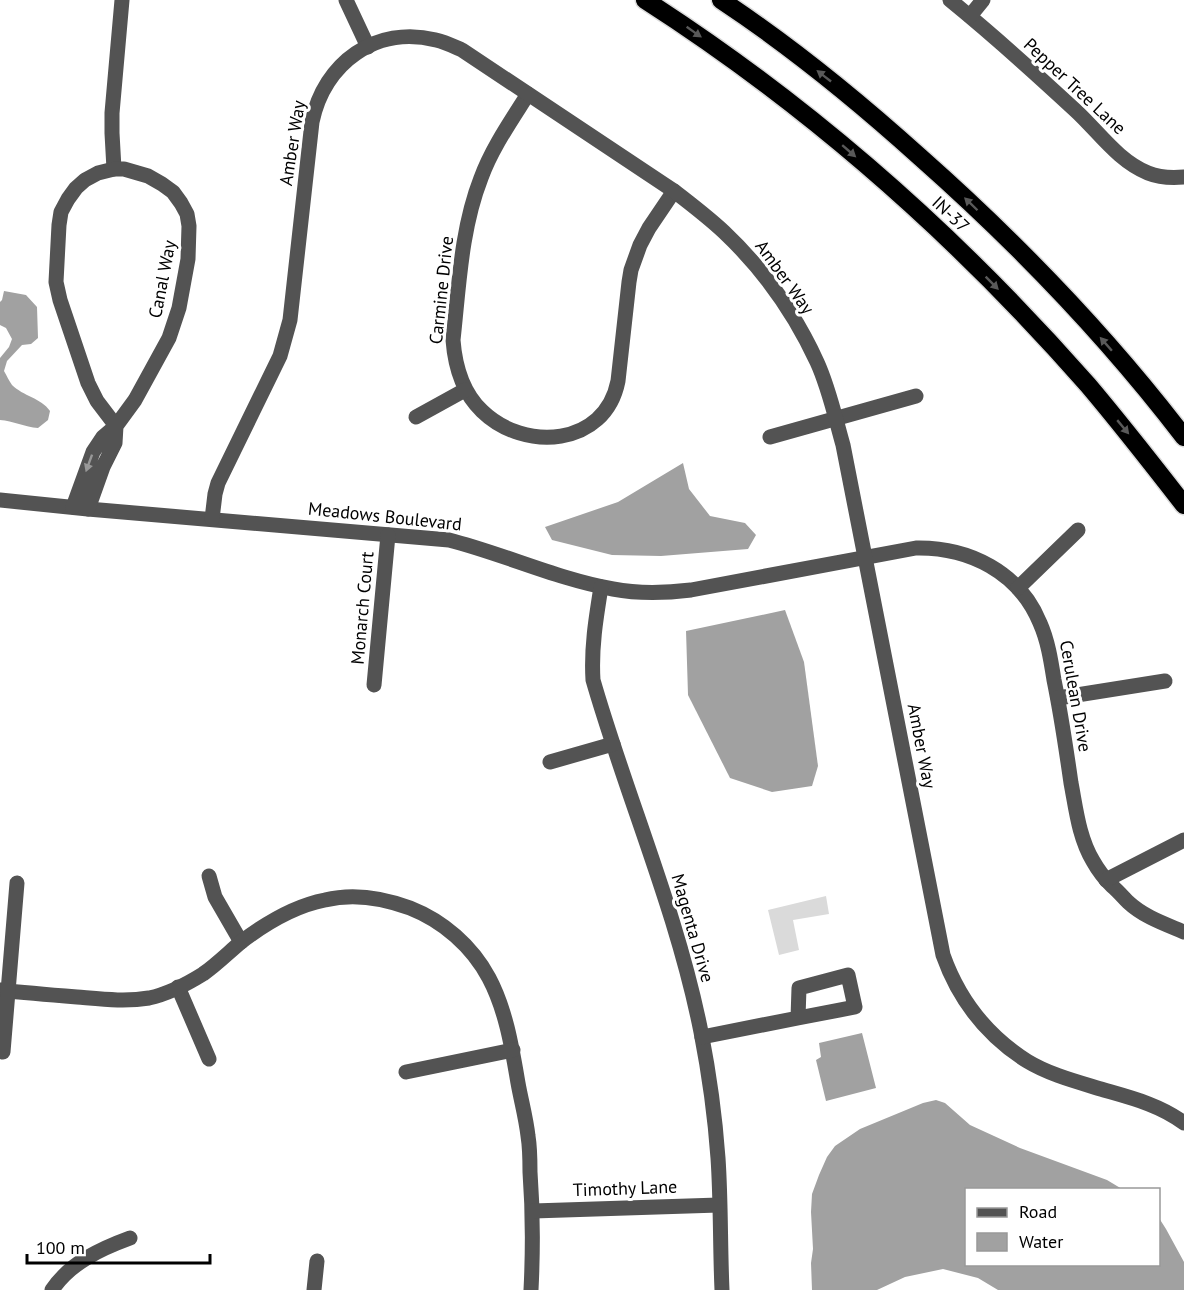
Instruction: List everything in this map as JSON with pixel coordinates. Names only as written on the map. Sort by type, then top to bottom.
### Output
[{"type":"highway","name":"IN-37","points":[[645,0],[715,47],[802,113],[920,213],[991,281],[1044,337],[1130,436],[1184,506]]},
{"type":"highway","name":"IN-37","points":[[721,0],[853,99],[952,185],[1015,246],[1091,326],[1184,437]]},
{"type":"street","points":[[116,426],[97,401],[88,383],[60,300],[56,282],[56,264],[59,225],[68,199],[85,180],[98,173],[114,169],[112,113],[122,0]]},
{"type":"street","points":[[346,0],[368,46]]},
{"type":"street","name":"Pepper Tree Lane","points":[[950,0],[1076,111],[1124,159],[1148,173],[1174,178],[1184,177]]},
{"type":"street","points":[[970,16],[983,0]]},
{"type":"street","name":"Amber Way","points":[[212,519],[218,483],[280,356],[286,338],[290,320],[312,122],[318,98],[331,76],[355,53],[387,39],[411,36],[438,40],[462,50],[705,214],[742,250],[771,284],[817,362],[843,445],[943,955],[958,990],[983,1026],[1027,1061],[1068,1079],[1159,1107],[1184,1123]]},
{"type":"street","name":"Carmine Drive","points":[[528,94],[497,144],[481,177],[470,212],[453,340],[458,373],[465,390],[480,410],[492,420],[510,430],[542,437],[583,430],[603,416],[616,394],[631,270],[649,228],[674,191]]},
{"type":"street","name":"Canal Way","points":[[81,508],[93,452],[135,400],[169,338],[179,308],[190,239],[187,214],[173,192],[148,176],[135,171],[114,169]]},
{"type":"street","points":[[417,417],[465,390]]},
{"type":"street","points":[[770,436],[916,396]]},
{"type":"street","name":"Meadows Boulevard","points":[[0,500],[449,540],[585,583],[642,593],[692,590],[866,558]]},
{"type":"street","points":[[1018,588],[1078,530]]},
{"type":"street","name":"Monarch Court","points":[[374,685],[388,535]]},
{"type":"street","name":"Cerulean Drive","points":[[866,558],[916,548],[944,549],[981,561],[1018,588],[1035,613],[1049,653],[1076,810],[1082,836],[1094,863],[1106,880],[1129,903],[1152,918],[1184,932]]},
{"type":"street","name":"Magenta Drive","points":[[601,587],[592,643],[593,680],[675,929],[702,1037],[718,1158],[722,1290]]},
{"type":"street","points":[[1058,698],[1165,681]]},
{"type":"street","points":[[550,762],[614,744]]},
{"type":"street","points":[[1106,880],[1184,840]]},
{"type":"street","points":[[209,876],[215,897],[241,942]]},
{"type":"street","points":[[3,1052],[4,991],[17,883]]},
{"type":"street","points":[[4,991],[123,1001],[149,998],[203,974],[241,942],[278,917],[304,905],[345,897],[380,899],[421,912],[457,936],[476,957],[490,978],[501,1007],[513,1050],[528,1137],[534,1239],[531,1290]]},
{"type":"street","points":[[178,987],[209,1059]]},
{"type":"street","points":[[702,1037],[798,1017]]},
{"type":"street","points":[[405,1072],[513,1050]]},
{"type":"street","name":"Timothy Lane","points":[[533,1210],[719,1205]]},
{"type":"street","points":[[52,1290],[65,1274],[95,1252],[129,1238]]},
{"type":"street","points":[[314,1290],[317,1261]]},
{"type":"shaded area","points":[[826,896],[829,914],[793,920],[799,950],[779,955],[768,910]]},
{"type":"water","points":[[4,291],[26,295],[37,307],[38,338],[31,344],[22,345],[7,361],[4,371],[12,385],[42,403],[50,411],[48,420],[38,428],[0,420],[0,358],[12,339],[6,328],[0,325],[0,302]]},
{"type":"water","points":[[683,463],[689,489],[710,516],[745,523],[756,535],[748,549],[661,556],[612,555],[552,540],[545,527],[618,502]]},
{"type":"water","points":[[785,610],[804,662],[818,766],[812,786],[772,792],[730,778],[688,695],[686,631]]},
{"type":"water","points":[[862,1033],[876,1088],[826,1101],[816,1060],[821,1057],[819,1043]]},
{"type":"water","points":[[936,1100],[945,1103],[970,1125],[1020,1148],[1107,1180],[1120,1188],[965,1188],[965,1266],[1160,1266],[1160,1220],[1184,1262],[1184,1290],[998,1290],[978,1278],[943,1269],[905,1277],[877,1290],[812,1290],[812,1194],[827,1157],[835,1146],[860,1129],[923,1103]]}]
